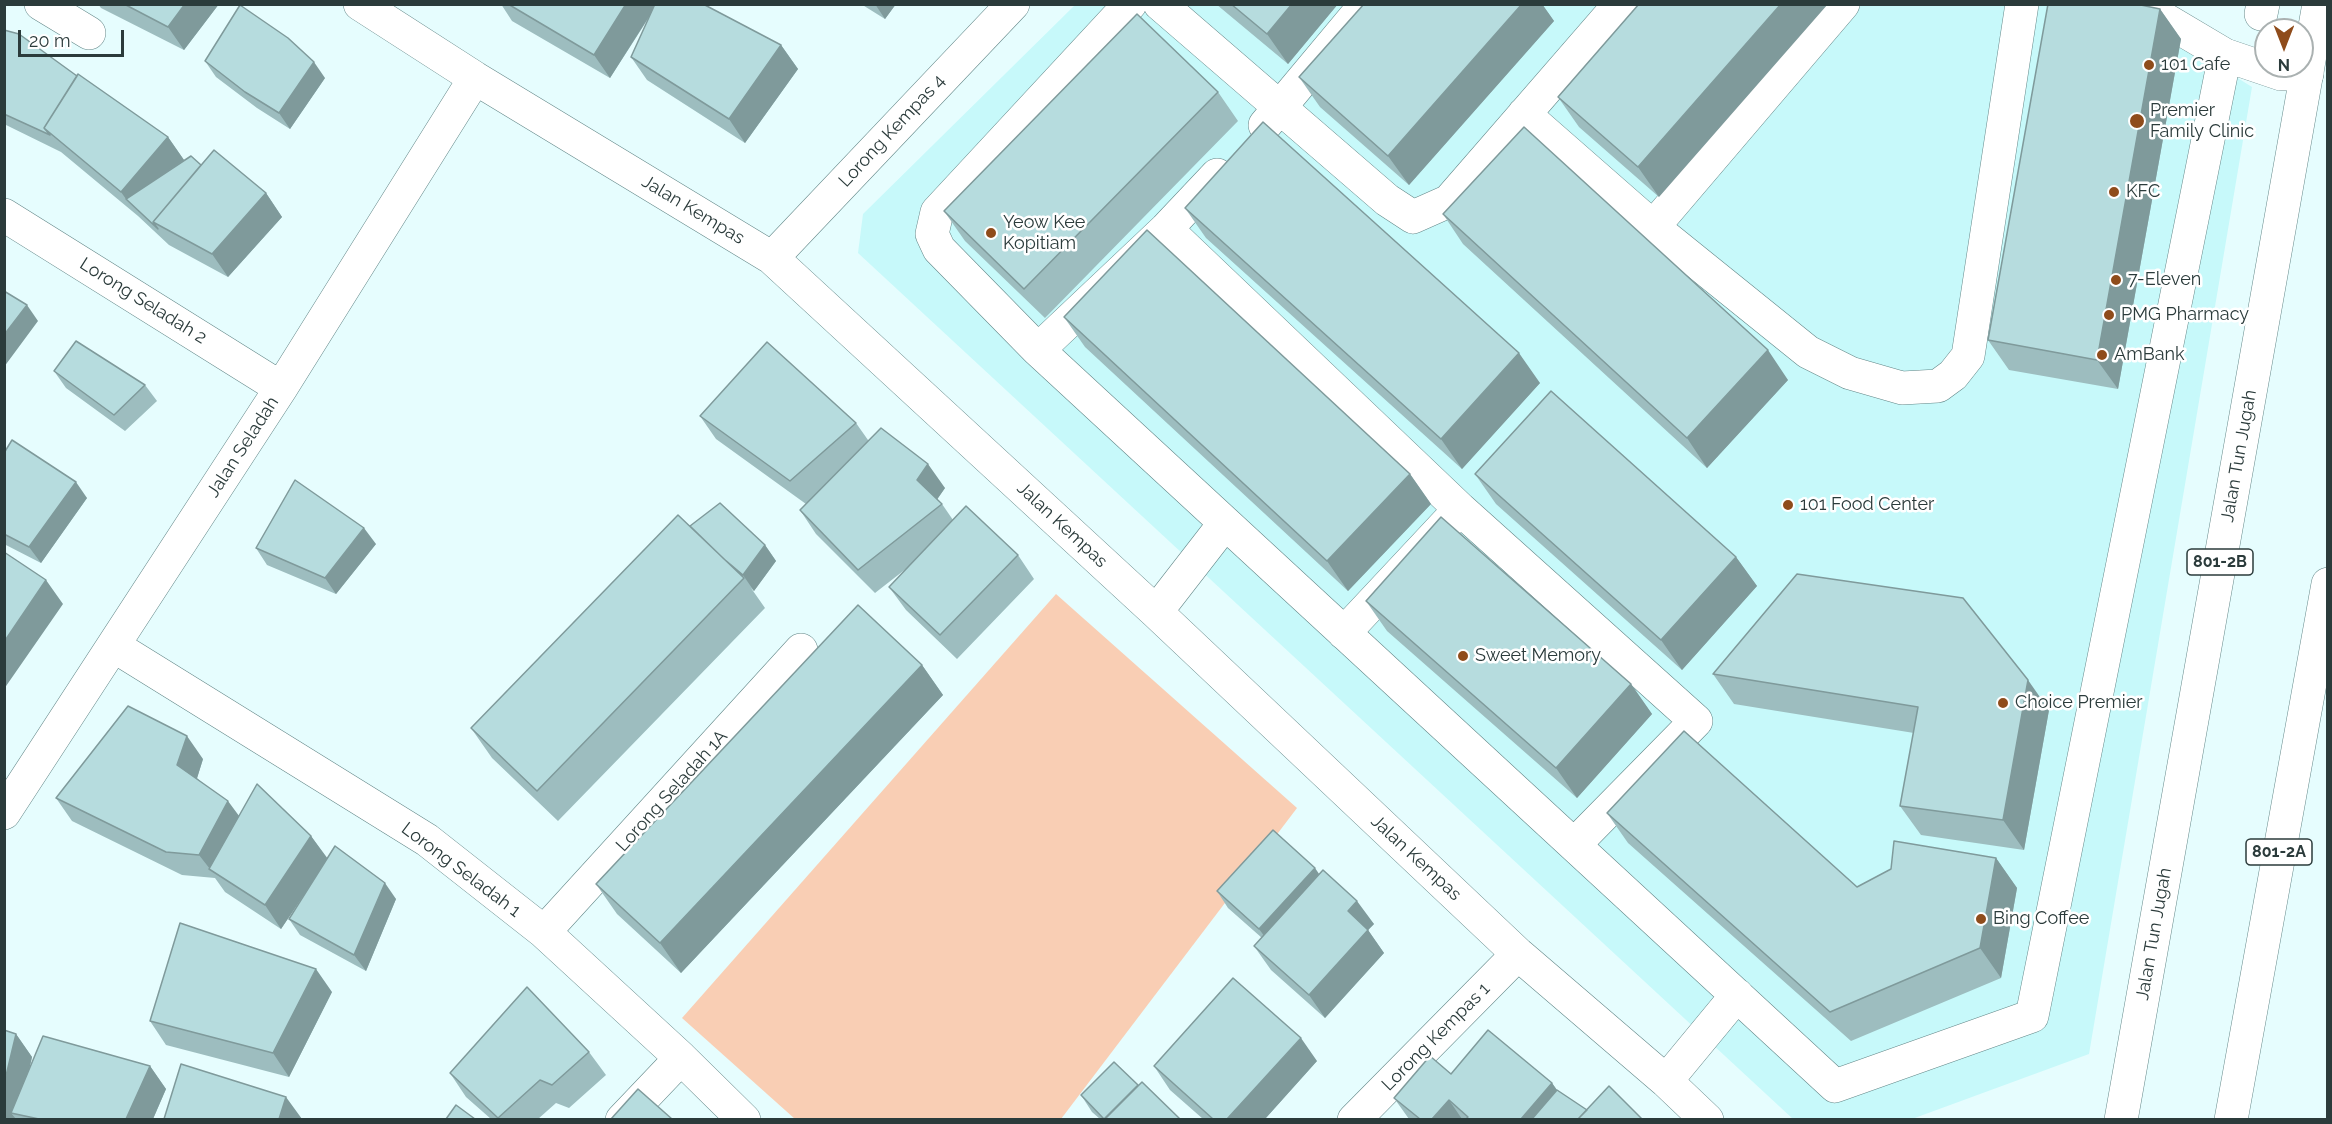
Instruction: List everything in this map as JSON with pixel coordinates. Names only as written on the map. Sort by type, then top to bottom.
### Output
[{"type":"main road","points":[[41,4],[89,33]]},
{"type":"main road","name":"Jalan Kempas","points":[[360,4],[475,78],[772,258],[1156,612],[1518,954],[1707,1119]]},
{"type":"main road","name":"Lorong Kempas 4","points":[[772,258],[1013,4]]},
{"type":"main road","points":[[1130,4],[937,212],[932,234],[939,249],[1038,350],[1836,1086],[2032,1016],[2225,55]]},
{"type":"main road","points":[[1160,4],[1387,200],[1413,217],[1449,201],[1620,4]]},
{"type":"main road","points":[[1038,350],[1166,228],[1281,109],[1366,4]]},
{"type":"main road","points":[[1653,227],[1843,4]]},
{"type":"main road","points":[[1524,114],[1653,227],[1808,352],[1850,374],[1902,388],[1938,386],[1953,375],[1968,356],[2022,4]]},
{"type":"main road","points":[[2139,4],[2225,55],[2254,65]]},
{"type":"main road","name":"Jalan Tun Jugah","points":[[2314,33],[2319,4]]},
{"type":"main road","name":"Jalan Seladah","points":[[4,813],[280,388],[475,78]]},
{"type":"main road","name":"Jalan Tun Jugah","points":[[2121,1119],[2306,78]]},
{"type":"main road","name":"Lorong Seladah 2","points":[[4,215],[280,388]]},
{"type":"main road","points":[[1166,228],[1460,509],[1696,721],[1574,845]]},
{"type":"main road","points":[[1344,633],[1460,509]]},
{"type":"main road","points":[[1156,612],[1225,523]]},
{"type":"main road","name":"801-2A","points":[[2231,1119],[2328,584]]},
{"type":"main road","name":"Lorong Seladah 1","points":[[114,646],[427,840],[544,932],[744,1119]]},
{"type":"main road","name":"Lorong Seladah 1A","points":[[544,932],[801,650]]},
{"type":"main road","name":"Lorong Kempas 1","points":[[1354,1119],[1518,954]]},
{"type":"main road","points":[[1666,1081],[1737,995]]},
{"type":"main road","points":[[622,1119],[681,1058]]},
{"type":"shaded area","points":[[1075,5],[2121,5],[2252,87],[2089,1054],[1912,1119],[1793,1119],[858,253],[863,214]]},
{"type":"shaded area","points":[[1056,594],[1297,808],[1061,1119],[795,1119],[682,1018]]},
{"type":"building","points":[[124,4],[185,4],[168,27]]},
{"type":"building","points":[[508,4],[626,4],[594,55]]},
{"type":"building","points":[[655,4],[703,4],[781,45],[729,119],[631,57]]},
{"type":"building","points":[[1231,4],[1292,4],[1267,34]]},
{"type":"building","points":[[1364,4],[1522,4],[1388,156],[1299,77]]},
{"type":"building","points":[[1639,4],[1781,4],[1638,167],[1558,97]]},
{"type":"building","points":[[2048,4],[2136,4],[2160,9],[2097,360],[1988,340]]},
{"type":"building","points":[[240,5],[288,38],[314,62],[279,113],[245,92],[205,61]]},
{"type":"building","points":[[1137,14],[1218,92],[1024,289],[944,211]]},
{"type":"building","points":[[4,30],[19,34],[77,76],[44,128],[50,135],[4,114]]},
{"type":"building","points":[[78,74],[168,137],[121,192],[44,128]]},
{"type":"building","points":[[1263,122],[1519,353],[1441,439],[1185,208]]},
{"type":"building","points":[[1524,127],[1768,350],[1687,438],[1443,214]]},
{"type":"building","points":[[214,150],[266,193],[212,254],[153,222]]},
{"type":"building","points":[[191,156],[201,165],[153,222],[158,229],[126,199]]},
{"type":"building","points":[[1147,230],[1410,474],[1327,561],[1064,317]]},
{"type":"building","points":[[4,291],[27,305],[4,335]]},
{"type":"building","points":[[76,341],[145,385],[114,415],[54,371]]},
{"type":"building","points":[[767,342],[856,423],[790,481],[700,416]]},
{"type":"building","points":[[1551,391],[1736,557],[1661,640],[1475,474]]},
{"type":"building","points":[[881,428],[928,464],[917,480],[942,504],[858,570],[800,510]]},
{"type":"building","points":[[12,440],[76,482],[29,547],[4,534],[4,453]]},
{"type":"building","points":[[295,480],[364,528],[325,578],[256,548]]},
{"type":"building","points":[[720,503],[765,545],[743,575],[690,526]]},
{"type":"building","points":[[966,506],[1018,555],[940,635],[889,587]]},
{"type":"building","points":[[678,515],[744,578],[537,791],[471,728]]},
{"type":"building","points":[[1441,517],[1631,684],[1556,768],[1366,601]]},
{"type":"building","points":[[4,552],[46,580],[4,642]]},
{"type":"building","points":[[1797,574],[1963,598],[2028,680],[2003,820],[1900,806],[1918,707],[1713,674]]},
{"type":"building","points":[[858,605],[922,665],[660,943],[596,884]]},
{"type":"building","points":[[128,706],[187,736],[177,765],[228,801],[199,855],[166,852],[56,798]]},
{"type":"building","points":[[1684,731],[1857,887],[1891,869],[1894,841],[1996,858],[1980,948],[1830,1012],[1607,813]]},
{"type":"building","points":[[257,784],[311,836],[265,905],[209,869]]},
{"type":"building","points":[[1273,830],[1315,868],[1259,929],[1217,891]]},
{"type":"building","points":[[335,846],[385,883],[354,955],[289,919]]},
{"type":"building","points":[[1323,870],[1357,901],[1348,911],[1368,930],[1309,995],[1254,946]]},
{"type":"building","points":[[180,923],[316,969],[273,1053],[150,1021]]},
{"type":"building","points":[[1233,978],[1301,1038],[1227,1119],[1213,1119],[1154,1066]]},
{"type":"building","points":[[527,987],[589,1052],[552,1085],[540,1080],[498,1118],[450,1073]]},
{"type":"building","points":[[4,1030],[16,1034],[4,1084]]},
{"type":"building","points":[[1488,1030],[1552,1083],[1521,1119],[1466,1119],[1468,1117],[1449,1100],[1432,1119],[1420,1119],[1394,1098],[1430,1056],[1451,1074]]},
{"type":"building","points":[[43,1036],[150,1066],[126,1119],[39,1119],[11,1113]]},
{"type":"building","points":[[1114,1062],[1138,1085],[1104,1119],[1081,1095]]},
{"type":"building","points":[[181,1064],[286,1097],[279,1119],[164,1119]]},
{"type":"building","points":[[1142,1082],[1180,1119],[1105,1119]]},
{"type":"building","points":[[1609,1086],[1642,1119],[1578,1119]]},
{"type":"building","points":[[638,1089],[672,1119],[611,1119]]},
{"type":"building","points":[[1557,1090],[1587,1110],[1578,1119],[1532,1119]]},
{"type":"building","points":[[456,1105],[475,1119],[446,1119]]},
{"type":"place","name":"101 Cafe","points":[[2149,65]]},
{"type":"place","name":"Premier Family Clinic","points":[[2137,121]]},
{"type":"place","name":"KFC","points":[[2114,192]]},
{"type":"place","name":"Yeow Kee Kopitiam","points":[[991,233]]},
{"type":"place","name":"7-Eleven","points":[[2116,280]]},
{"type":"place","name":"PMG Pharmacy","points":[[2109,315]]},
{"type":"place","name":"AmBank","points":[[2102,355]]},
{"type":"place","name":"101 Food Center","points":[[1788,505]]},
{"type":"place","name":"Sweet Memory","points":[[1463,656]]},
{"type":"place","name":"Choice Premier","points":[[2003,703]]},
{"type":"place","name":"Bing Coffee","points":[[1981,919]]}]
